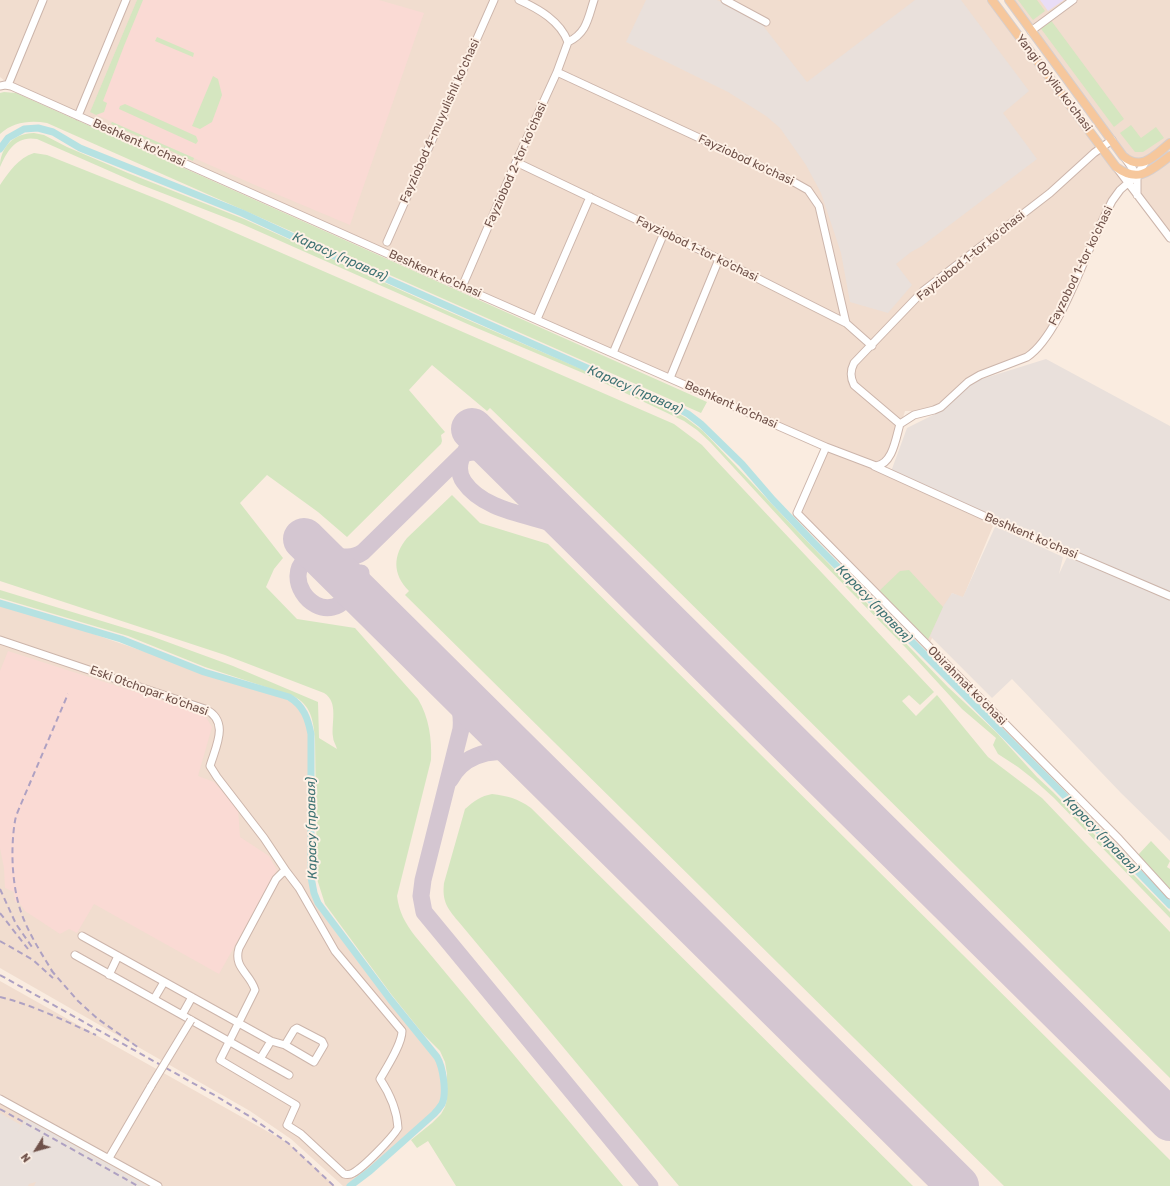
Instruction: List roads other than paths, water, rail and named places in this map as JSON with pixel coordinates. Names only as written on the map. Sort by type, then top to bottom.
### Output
[{"type":"main road","name":"Yangi Qo'yliq ko'chasi","points":[[992,0],[1116,167]]},
{"type":"main road","name":"Yangi Qo'yliq ko'chasi","points":[[1009,0],[1124,156]]},
{"type":"main road","points":[[1124,156],[1133,163],[1146,161],[1170,144]]},
{"type":"main road","points":[[1116,167],[1126,173],[1137,175],[1152,169],[1170,156]]},
{"type":"street","points":[[0,86],[8,85],[43,0]]},
{"type":"street","points":[[78,116],[126,0]]},
{"type":"street","name":"Fayziobod 4-muyulishli koʻchasi","points":[[387,242],[494,0]]},
{"type":"street","points":[[519,0],[540,11],[558,25],[565,33],[568,42],[576,38],[583,31],[594,0]]},
{"type":"street","points":[[725,0],[766,22]]},
{"type":"street","points":[[1031,30],[1073,0]]},
{"type":"street","name":"Fayziobod 2-tor ko'chasi","points":[[462,287],[557,72],[568,42]]},
{"type":"street","name":"Fayziobod ko'chasi","points":[[557,72],[792,181],[808,190],[819,206],[846,323]]},
{"type":"street","name":"Beshkent ko'chasi","points":[[8,85],[537,320],[613,352],[826,447],[870,464],[995,522],[1170,596]]},
{"type":"street","name":"Fayziobod 1-tor koʻchasi","points":[[900,424],[856,388],[851,379],[851,372],[854,364],[923,291],[1050,193],[1112,140]]},
{"type":"street","name":"Yangi Qo'yliq ko'chasi","points":[[1124,156],[1137,175]]},
{"type":"street","points":[[1138,194],[1137,175],[1146,161]]},
{"type":"street","name":"Fayziobod 1-tor ko'chasi","points":[[516,162],[719,259],[846,323],[872,346]]},
{"type":"street","name":"Yangi Qo'yliq ko'chasi","points":[[1116,167],[1170,238]]},
{"type":"street","name":"Fayzobod 1-tor ko'chasi","points":[[900,424],[914,415],[934,410],[941,406],[974,378],[1022,360],[1034,352],[1046,336],[1067,300],[1112,201],[1120,190],[1137,175]]},
{"type":"street","points":[[537,320],[590,197]]},
{"type":"street","points":[[613,352],[664,233]]},
{"type":"street","points":[[670,378],[719,259]]},
{"type":"street","points":[[889,473],[887,467],[900,424]]},
{"type":"street","name":"Obirahmat ko'chasi","points":[[826,447],[798,513],[1119,838],[1170,895]]},
{"type":"street","name":"Beshkent ko'chasi","points":[[870,464],[881,465],[890,458]]},
{"type":"street","name":"Eski Otchopar ko'chasi","points":[[0,640],[205,709],[211,712],[218,721],[220,730],[210,766],[216,777],[264,838],[299,888],[335,951],[402,1031],[402,1036],[399,1043],[380,1079],[387,1089],[396,1113],[398,1128],[396,1132],[361,1167],[347,1175],[344,1174],[301,1134],[287,1125],[296,1105],[220,1060],[255,990],[240,966],[238,957],[239,948],[276,879],[286,871]]},
{"type":"street","points":[[82,936],[271,1041],[285,1045],[314,1062],[324,1045],[322,1041],[298,1028],[294,1030],[285,1045]]},
{"type":"street","points":[[75,955],[289,1075]]},
{"type":"street","points":[[109,974],[118,956]]},
{"type":"street","points":[[154,999],[164,982]]},
{"type":"street","points":[[182,1015],[192,998]]},
{"type":"street","points":[[109,1158],[191,1020]]},
{"type":"street","points":[[260,1059],[271,1041]]},
{"type":"street","points":[[0,1099],[158,1186]]},
{"type":"waterway","name":"Карасу (правая)","points":[[0,149],[8,138],[24,129],[38,128],[53,132],[80,148],[242,213],[330,254],[688,414],[701,424],[742,464],[773,500],[813,542],[1059,790],[1170,905]]},
{"type":"waterway","name":"Карасу (правая)","points":[[0,603],[121,639],[204,672],[289,697],[302,709],[311,734],[311,877],[314,893],[318,903],[390,999],[437,1057],[444,1080],[442,1104],[436,1112],[370,1171],[350,1186]]},
{"type":"railway","points":[[54,974],[31,934],[20,909],[13,871],[13,833],[17,814],[68,694]]},
{"type":"railway","points":[[0,889],[16,924],[32,947]]},
{"type":"railway","points":[[0,913],[28,949]]},
{"type":"railway","points":[[0,941],[33,960],[53,978]]},
{"type":"railway","points":[[51,970],[78,1001],[98,1019],[139,1048]]},
{"type":"railway","points":[[0,975],[249,1116],[288,1143],[334,1186]]},
{"type":"railway","points":[[0,997],[37,1009],[96,1035]]},
{"type":"railway","points":[[0,1109],[138,1186]]}]
